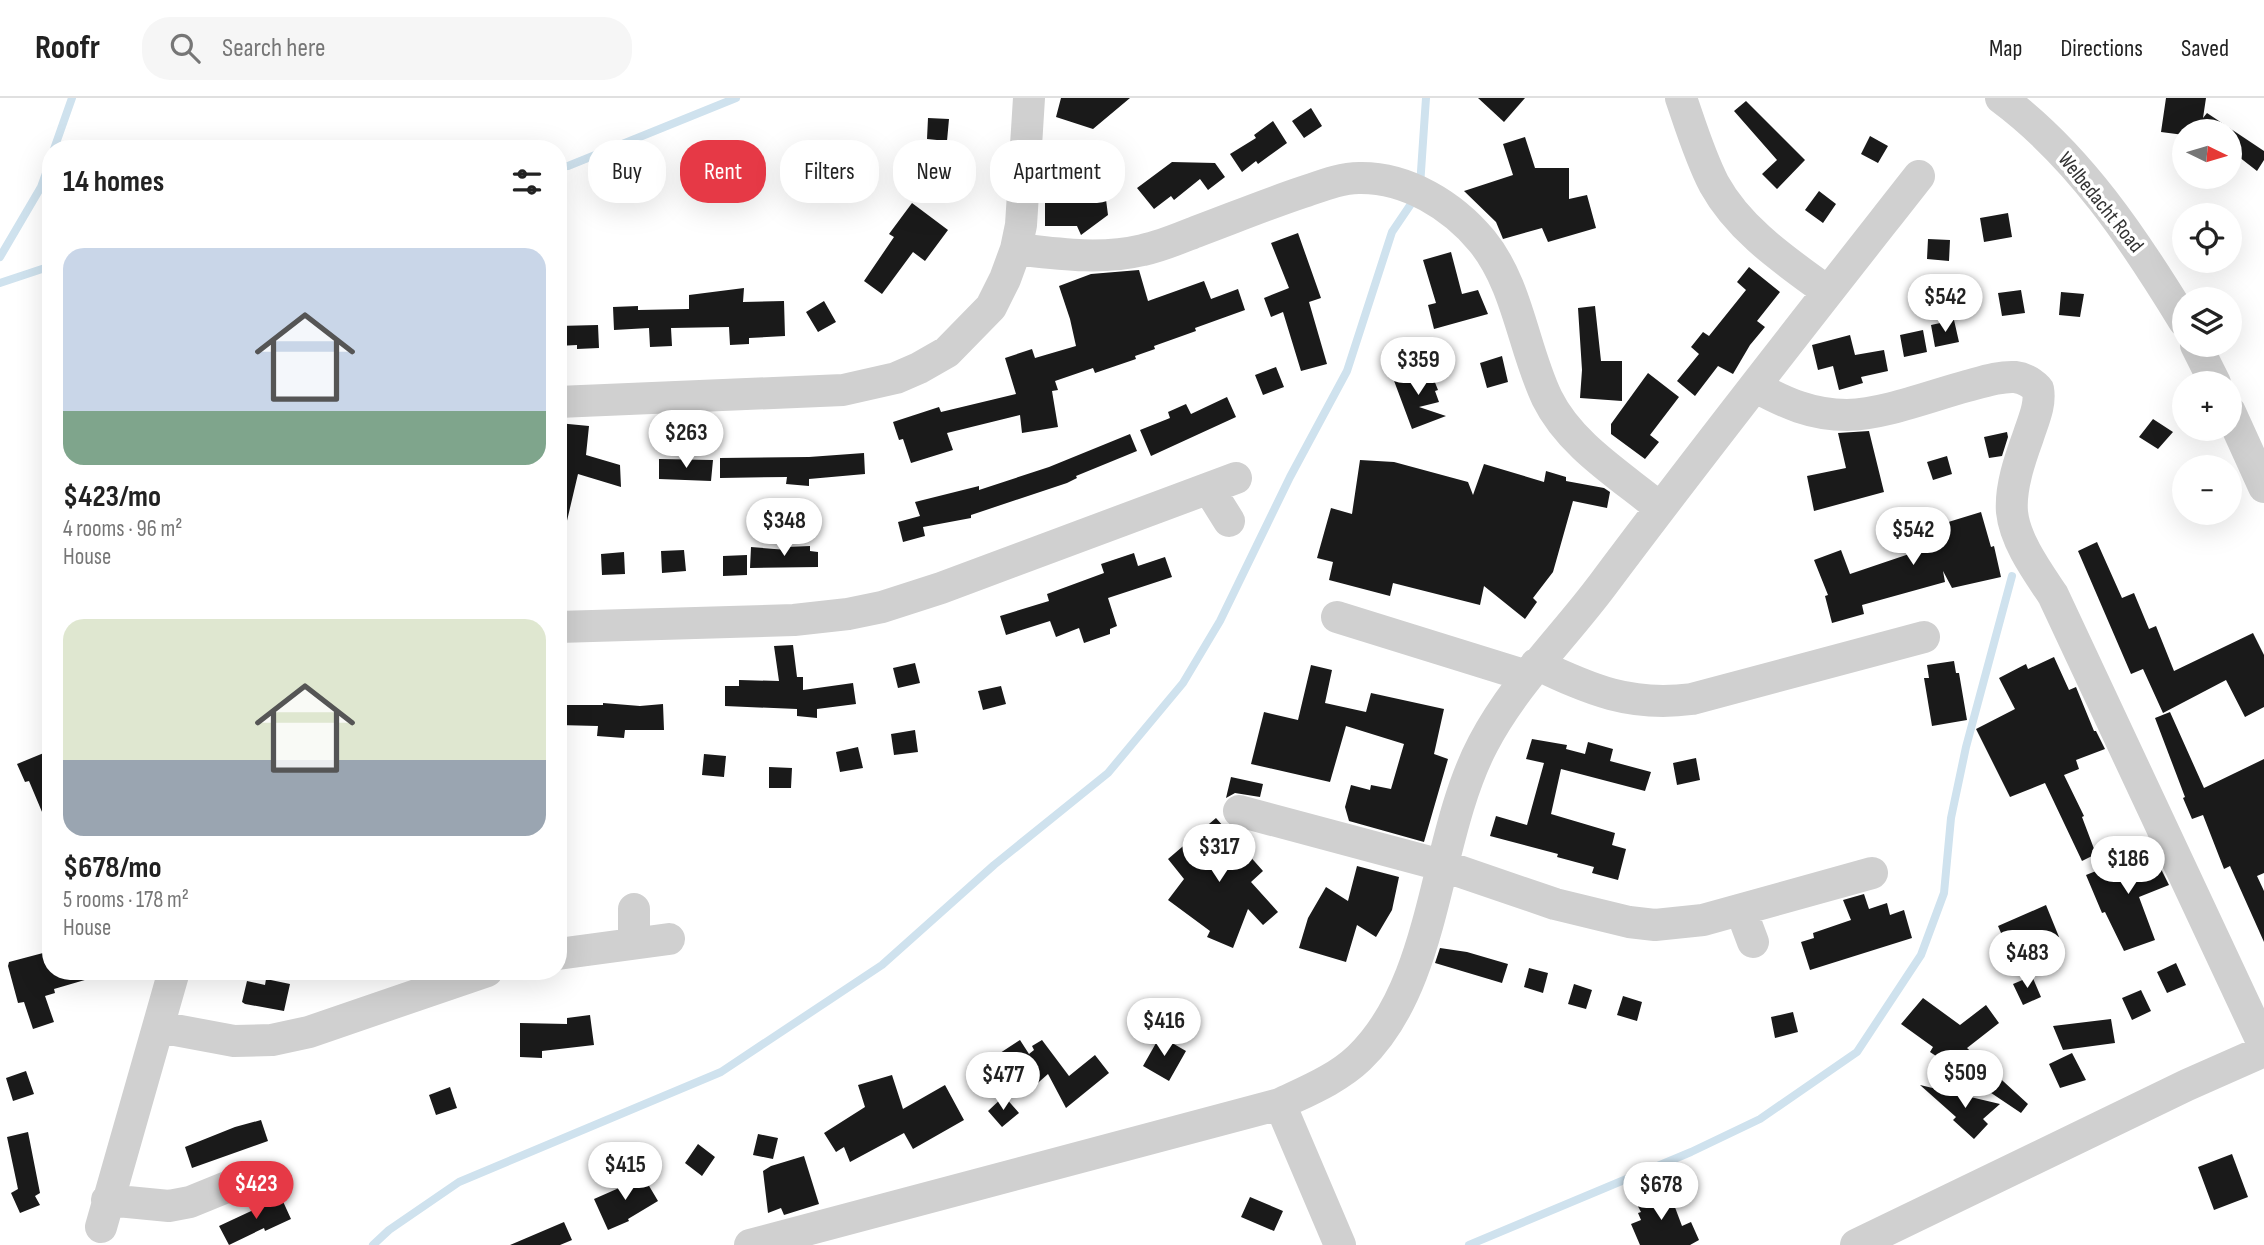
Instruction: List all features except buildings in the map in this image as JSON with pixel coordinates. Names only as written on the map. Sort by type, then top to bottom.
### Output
[{"type":"street","points":[[567,402],[843,390],[896,378],[947,352],[991,307],[1016,249],[1021,226],[1029,98]]},
{"type":"street","points":[[1681,98],[1703,160],[1716,186],[1736,215],[1774,251],[1828,292]]},
{"type":"street","name":"Welbedacht Road","points":[[2001,98],[2068,158],[2150,264],[2172,301]]},
{"type":"street","points":[[750,1245],[1280,1104],[1340,1073],[1359,1058],[1395,1013],[1432,908],[1441,865],[1474,760],[1509,700],[1597,592],[1919,176]]},
{"type":"street","points":[[1016,249],[1086,256],[1130,253],[1165,244],[1286,197],[1346,179],[1373,178],[1416,189],[1441,204],[1467,225],[1491,254],[1505,281],[1548,398],[1569,433],[1660,508]]},
{"type":"street","points":[[1756,387],[1785,403],[1808,411],[1847,415],[1880,410],[2011,376],[2031,382],[2038,389],[2038,407],[2021,460],[2013,498],[2015,524],[2036,570],[2053,595],[2264,1049],[1856,1245]]},
{"type":"street","points":[[2242,438],[2264,487]]},
{"type":"street","points":[[567,627],[794,620],[882,607],[954,584],[1222,483],[1229,521]]},
{"type":"street","points":[[1336,617],[1532,670],[1584,687],[1649,702],[1692,699],[1924,637]]},
{"type":"street","points":[[1239,811],[1441,865],[1555,904],[1629,922],[1675,924],[1703,920],[1872,873]]},
{"type":"street","points":[[634,909],[634,943]]},
{"type":"street","points":[[1741,910],[1753,942]]},
{"type":"street","points":[[567,953],[669,939]]},
{"type":"street","points":[[172,980],[104,1214],[190,1202],[249,1178]]},
{"type":"street","points":[[159,1027],[234,1041],[281,1038],[309,1032],[461,980]]},
{"type":"street","points":[[1280,1104],[1340,1245]]},
{"type":"waterway","points":[[57,140],[72,98]]},
{"type":"waterway","points":[[567,166],[736,98]]},
{"type":"waterway","points":[[1420,186],[1426,98]]},
{"type":"waterway","points":[[0,257],[42,184]]},
{"type":"waterway","points":[[373,1245],[389,1230],[459,1182],[721,1072],[882,965],[994,865],[1108,773],[1183,683],[1220,621],[1290,477],[1347,371],[1392,232],[1415,198]]},
{"type":"waterway","points":[[0,283],[42,269]]},
{"type":"waterway","points":[[1469,1245],[1691,1152],[1760,1119],[1857,1052],[1921,955],[1944,893],[1951,818],[1966,747],[2012,576]]}]
